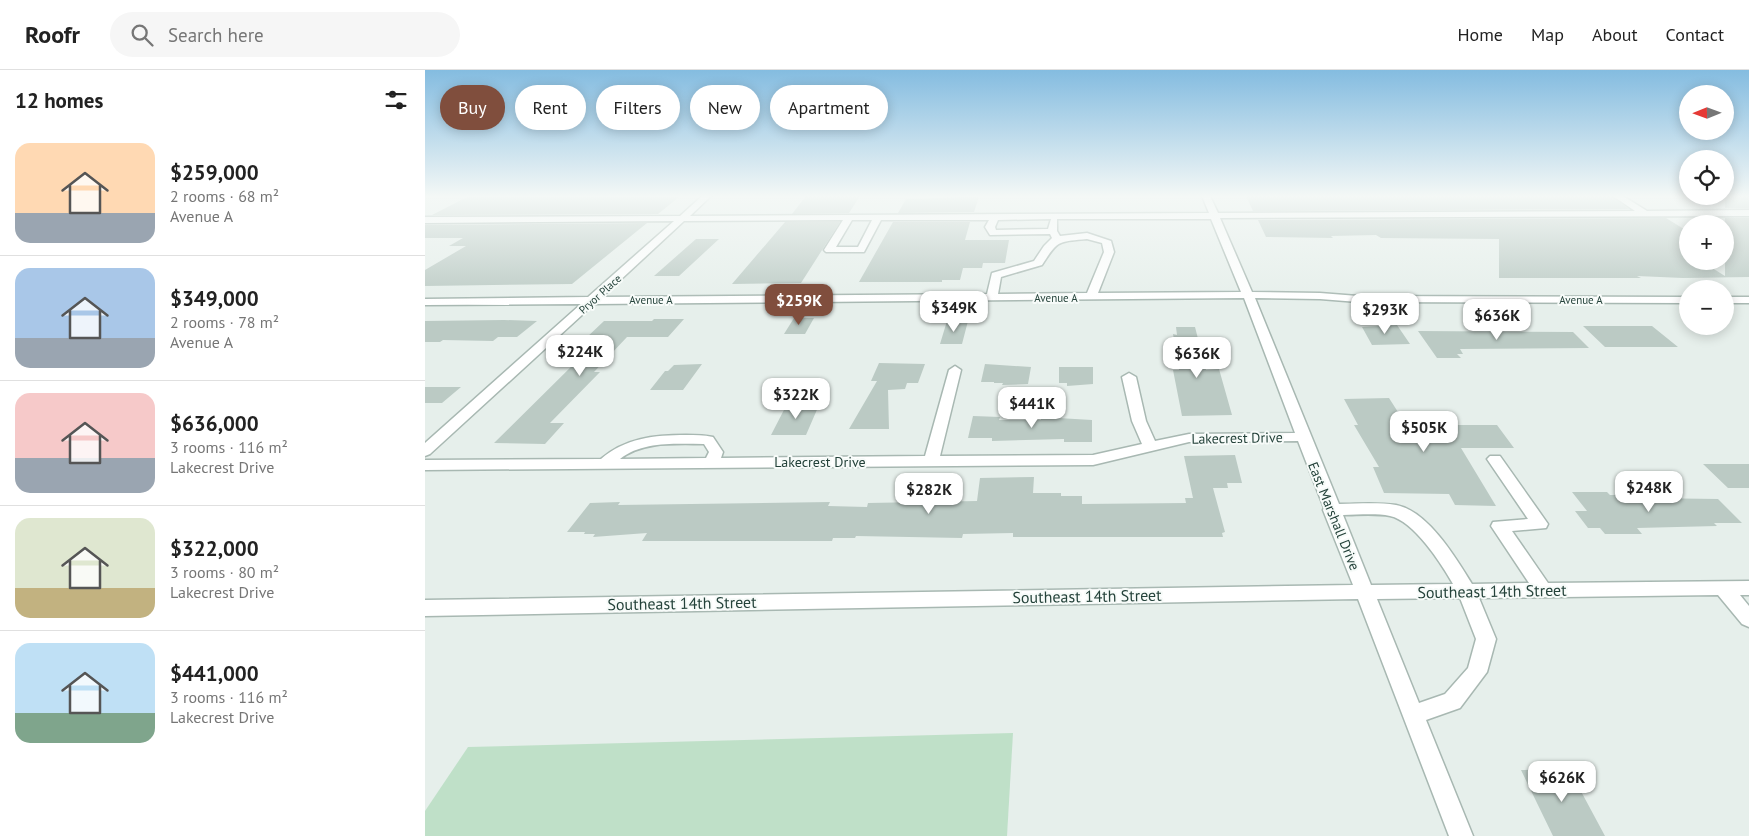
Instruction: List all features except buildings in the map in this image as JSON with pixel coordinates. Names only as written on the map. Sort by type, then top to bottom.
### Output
[{"type":"street","name":"Pryor Place","points":[[425,451],[668,232]]},
{"type":"street","points":[[840,232],[829,250],[861,250],[871,232]]},
{"type":"street","points":[[992,232],[1087,236],[1106,241],[1109,252],[1096,280],[1091,297]]},
{"type":"street","points":[[992,298],[996,275],[1038,263],[1054,232]]},
{"type":"street","name":"East Marshall Drive","points":[[1220,232],[1247,295],[1461,836]]},
{"type":"street","name":"Avenue A","points":[[425,302],[1247,295],[1320,296],[1368,300],[1679,300]]},
{"type":"street","points":[[1734,300],[1749,300]]},
{"type":"street","points":[[931,461],[955,370]]},
{"type":"street","points":[[1129,377],[1139,421],[1150,446]]},
{"type":"street","points":[[425,434],[443,434]]},
{"type":"street","name":"Lakecrest Drive","points":[[425,465],[1093,460],[1189,438],[1302,437]]},
{"type":"street","points":[[604,464],[619,452],[634,445],[671,440],[708,440],[716,452],[712,463]]},
{"type":"street","points":[[1495,459],[1539,524],[1499,526],[1544,590]]},
{"type":"street","points":[[1331,510],[1377,509],[1396,511],[1418,524],[1450,564],[1467,592],[1486,639],[1477,672],[1452,701],[1412,715]]},
{"type":"street","points":[[1722,588],[1749,619]]},
{"type":"street","name":"Southeast 14th Street","points":[[425,608],[1749,588]]},
{"type":"green space","points":[[1013,733],[1007,836],[425,836],[425,811],[468,747]]}]
